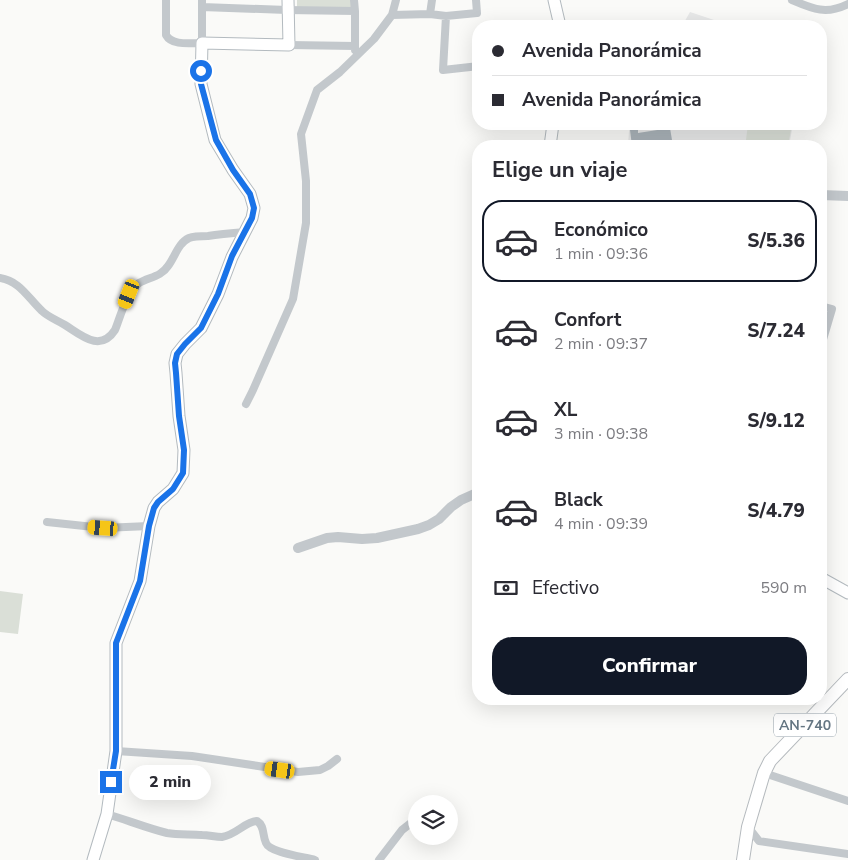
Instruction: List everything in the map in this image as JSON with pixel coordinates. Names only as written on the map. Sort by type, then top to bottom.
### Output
[{"type":"main road","points":[[554,0],[559,20]]},
{"type":"main road","points":[[93,860],[107,814],[116,751],[116,643],[140,581],[149,526],[154,508],[173,489],[183,473],[184,450],[175,363],[177,354],[201,328],[218,294],[232,256],[246,232],[254,208],[250,194],[233,170],[216,140],[201,84],[202,44],[289,45],[288,5]]},
{"type":"main road","points":[[827,581],[848,593]]},
{"type":"main road","name":"AN-740","points":[[827,701],[848,679]]},
{"type":"main road","name":"AN-740","points":[[743,860],[748,827],[764,773],[770,762],[824,705]]},
{"type":"street","points":[[166,0],[166,34],[169,39],[181,43],[202,44],[202,4],[288,5],[355,11]]},
{"type":"street","points":[[354,0],[354,58]]},
{"type":"street","points":[[246,404],[294,299],[306,223],[306,182],[301,134],[317,90],[340,72],[374,39],[392,15],[396,0]]},
{"type":"street","points":[[430,14],[432,0]]},
{"type":"street","points":[[392,15],[430,14],[446,16],[477,13],[476,0]]},
{"type":"street","points":[[792,0],[814,10],[829,11],[848,4]]},
{"type":"street","points":[[446,16],[443,70],[472,67]]},
{"type":"street","points":[[289,45],[355,46]]},
{"type":"street","points":[[827,194],[848,196]]},
{"type":"street","points":[[0,278],[13,281],[43,312],[88,340],[105,340],[115,330],[129,294],[139,283],[163,272],[183,242],[188,238],[246,232]]},
{"type":"street","points":[[827,308],[832,310],[827,326]]},
{"type":"street","points":[[298,548],[327,538],[377,538],[418,529],[439,519],[461,500],[472,495]]},
{"type":"street","points":[[47,522],[103,528],[149,526]]},
{"type":"street","points":[[116,751],[192,756],[298,772],[320,770],[337,759]]},
{"type":"street","points":[[764,773],[848,802]]},
{"type":"street","points":[[107,814],[167,833],[219,837],[235,833],[250,822],[257,821],[262,826],[266,843],[269,847],[315,860]]},
{"type":"street","points":[[379,860],[402,830],[408,825]]},
{"type":"street","points":[[748,827],[759,841],[848,854]]},
{"type":"shaded area","points":[[297,0],[351,0],[352,7],[297,7]]},
{"type":"shaded area","points":[[690,12],[714,20],[685,20]]},
{"type":"shaded area","points":[[629,130],[792,130],[790,140],[629,140]]},
{"type":"shaded area","points":[[747,130],[791,130],[789,140],[746,140]]},
{"type":"shaded area","points":[[0,591],[23,594],[18,634],[0,632]]},
{"type":"building","points":[[630,130],[638,130],[638,133],[670,130],[672,140],[631,140]]},
{"type":"route","points":[[111,782],[116,751],[116,643],[140,581],[149,526],[154,508],[173,489],[183,473],[184,450],[175,363],[177,354],[201,328],[218,294],[232,256],[246,232],[254,208],[250,194],[233,170],[216,140],[201,84],[201,71]]}]
